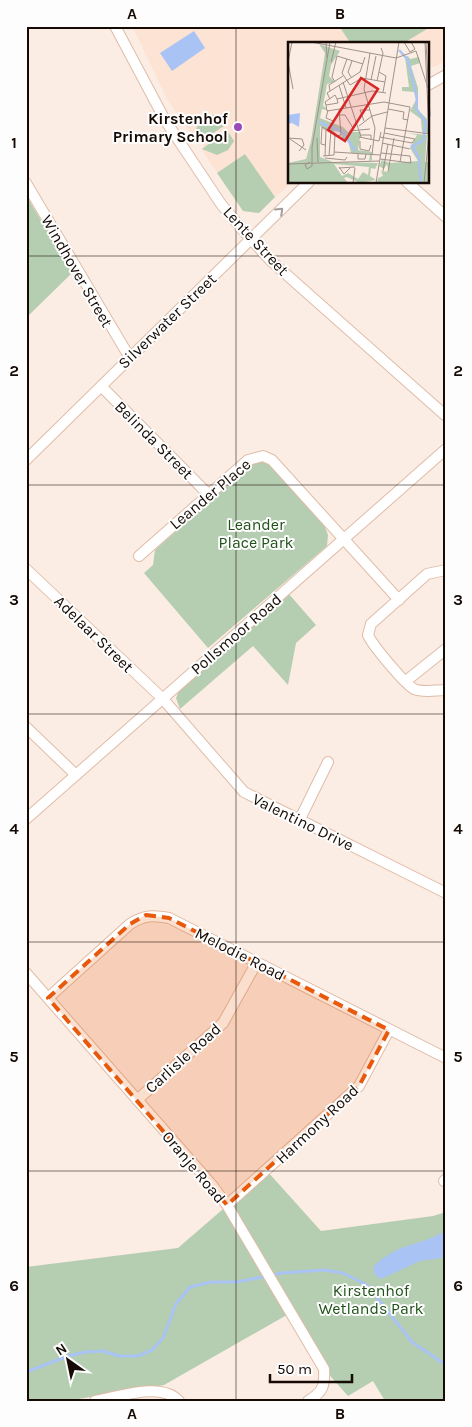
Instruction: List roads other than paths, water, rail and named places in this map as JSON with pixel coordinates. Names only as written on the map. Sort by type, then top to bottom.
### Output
[{"type":"street","name":"Lente Street","points":[[115,26],[165,120],[221,204],[251,239],[309,295],[446,416]]},
{"type":"street","points":[[430,85],[446,75]]},
{"type":"street","name":"Windhover Street","points":[[26,183],[115,336],[130,358]]},
{"type":"street","name":"Silverwater Street","points":[[27,456],[307,184]]},
{"type":"street","points":[[409,184],[446,217]]},
{"type":"street","name":"Belinda Street","points":[[101,386],[208,494]]},
{"type":"street","name":"Pollsmoor Road","points":[[26,819],[446,449]]},
{"type":"street","name":"Leander Place","points":[[139,556],[248,460],[263,456],[272,460],[344,539]]},
{"type":"street","points":[[344,539],[399,600]]},
{"type":"street","name":"Adelaar Street","points":[[26,569],[163,699]]},
{"type":"street","points":[[446,570],[427,574],[371,624],[368,635],[374,646],[406,681],[418,690],[446,690]]},
{"type":"street","points":[[406,681],[446,649]]},
{"type":"street","name":"Valentino Drive","points":[[163,699],[244,792],[446,893]]},
{"type":"street","points":[[26,727],[76,775]]},
{"type":"street","points":[[300,819],[328,762]]},
{"type":"street","name":"Melodie Road","points":[[48,998],[130,924],[146,916],[169,918],[446,1058]]},
{"type":"street","name":"Carlisle Road","points":[[137,1100],[223,1024],[257,962]]},
{"type":"street","name":"Oranje Road","points":[[26,973],[212,1185],[227,1205],[276,1284],[324,1369],[325,1384],[321,1391],[308,1401]]},
{"type":"street","name":"Harmony Road","points":[[227,1205],[359,1086],[389,1030]]},
{"type":"street","points":[[95,1401],[156,1390],[168,1392],[179,1401]]},
{"type":"water","points":[[194,31],[205,48],[172,71],[160,53]]},
{"type":"water","points":[[446,1230],[446,1255],[441,1258],[420,1261],[381,1279],[375,1275],[373,1267],[392,1253]]},
{"type":"waterway","points":[[26,1372],[68,1356],[86,1352],[103,1351],[119,1356],[138,1356],[152,1350],[163,1338],[176,1304],[190,1287],[211,1282],[237,1282],[282,1273],[324,1270],[343,1273],[367,1285],[412,1342],[446,1365]]},
{"type":"place","name":"Kirstenhof Primary School","points":[[238,127]]},
{"type":"park label","name":"Leander Place Park","points":[[256,533]]},
{"type":"park label","name":"Kirstenhof Wetlands Park","points":[[371,1299]]}]
